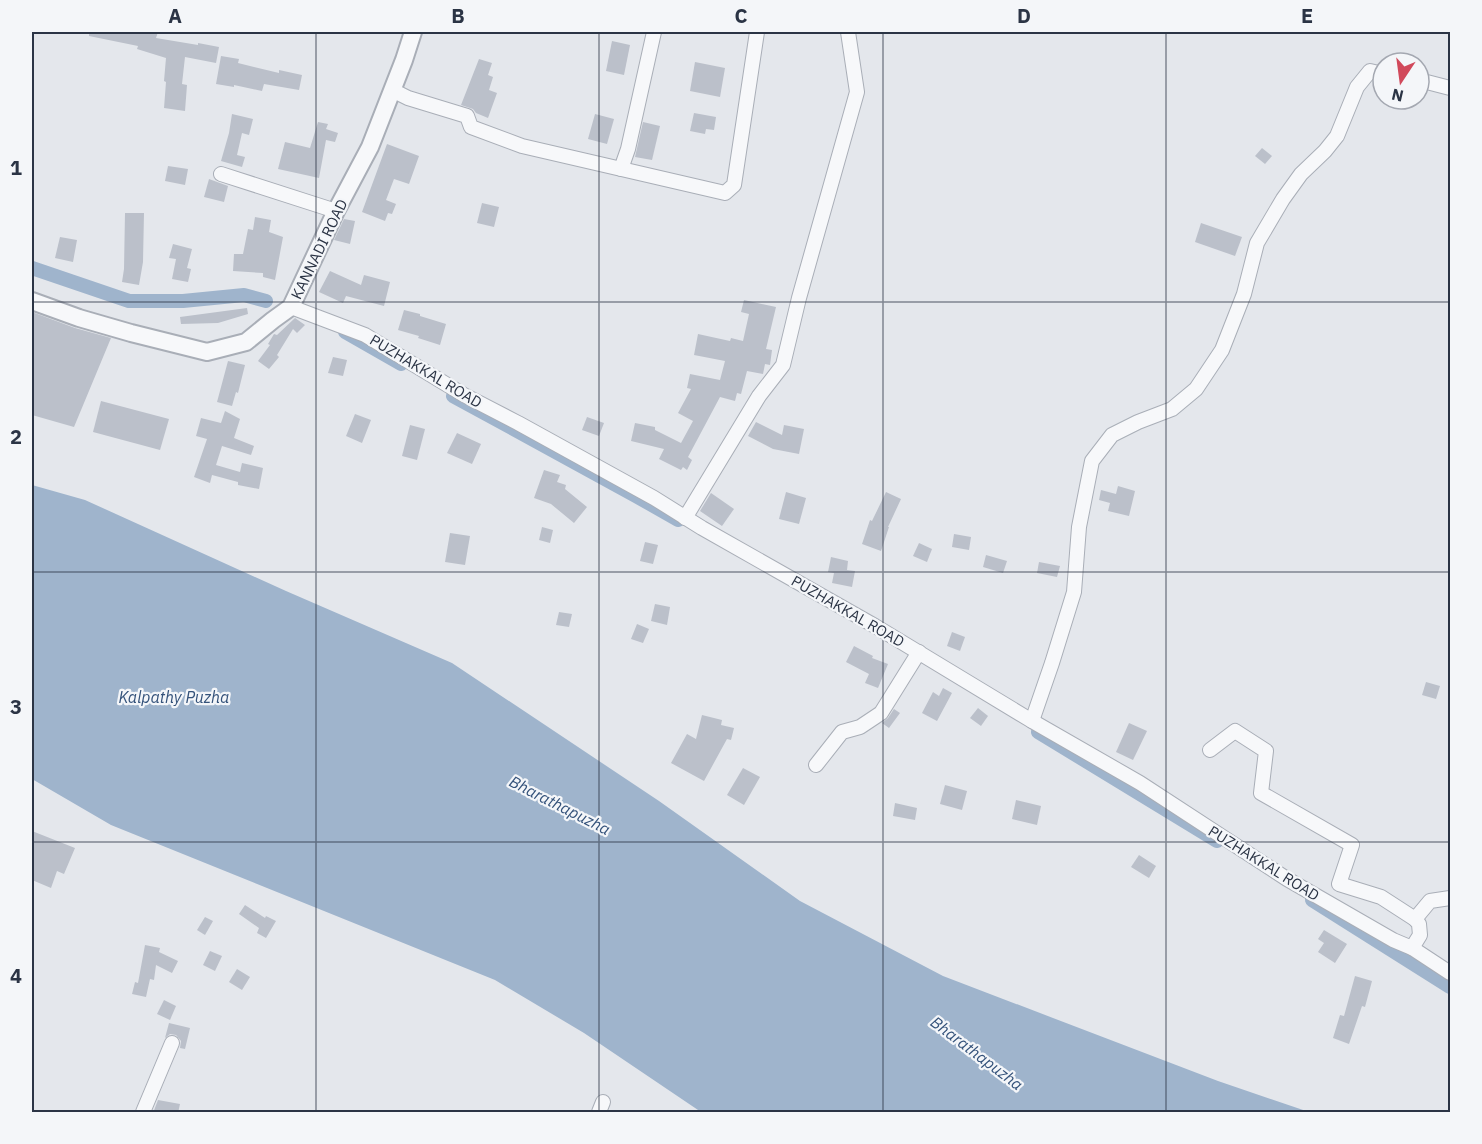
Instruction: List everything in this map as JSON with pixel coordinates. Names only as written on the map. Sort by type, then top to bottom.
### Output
[{"type":"street","name":"KANNADI ROAD","points":[[32,301],[79,318],[207,352],[246,342],[291,307],[336,211],[370,147],[413,32]]},
{"type":"street","points":[[621,169],[628,149],[654,32]]},
{"type":"street","points":[[392,90],[408,98],[467,116],[471,127],[522,146],[725,193],[734,185],[757,32]]},
{"type":"street","points":[[685,518],[759,396],[783,365],[799,298],[857,92],[848,32]]},
{"type":"street","points":[[1032,721],[1074,592],[1078,527],[1092,461],[1112,435],[1138,422],[1172,410],[1196,389],[1222,350],[1244,294],[1257,243],[1301,174],[1337,136],[1357,87],[1371,71]]},
{"type":"street","points":[[1431,83],[1450,88]]},
{"type":"street","points":[[221,174],[336,211]]},
{"type":"street","name":"PUZHAKKAL ROAD","points":[[291,307],[365,335],[464,395],[654,498],[1140,783],[1287,879],[1393,940],[1412,948],[1450,973]]},
{"type":"street","points":[[816,765],[842,732],[860,727],[881,713],[918,652]]},
{"type":"street","points":[[1209,750],[1235,732],[1266,751],[1261,793],[1352,845],[1339,884],[1381,897],[1414,919],[1419,924],[1420,935],[1412,948]]},
{"type":"street","points":[[1414,919],[1430,901],[1450,898]]},
{"type":"street","points":[[143,1113],[172,1043]]},
{"type":"water","name":"Kalpathy Puzha","points":[[32,485],[85,500],[452,663],[659,801],[800,901],[943,976],[1218,1081],[1309,1112],[701,1112],[584,1033],[495,980],[111,825],[32,779]]},
{"type":"building","points":[[89,32],[158,32],[156,38],[219,47],[216,63],[185,57],[182,84],[187,85],[185,111],[164,108],[166,58],[137,49],[138,46],[89,36]]},
{"type":"building","points":[[612,41],[630,45],[624,75],[606,71]]},
{"type":"building","points":[[221,56],[239,59],[238,63],[279,73],[279,70],[302,75],[299,90],[264,84],[262,91],[216,84]]},
{"type":"building","points":[[479,59],[492,63],[488,75],[493,77],[489,90],[497,93],[488,118],[461,105]]},
{"type":"building","points":[[695,62],[725,68],[720,97],[690,91]]},
{"type":"building","points":[[694,113],[716,117],[714,130],[706,129],[705,134],[690,131]]},
{"type":"building","points":[[232,114],[253,119],[249,135],[242,133],[237,155],[245,157],[242,167],[221,161]]},
{"type":"building","points":[[595,114],[614,119],[607,144],[588,139]]},
{"type":"building","points":[[318,122],[328,124],[326,129],[338,133],[335,142],[326,140],[319,178],[278,169],[285,142],[310,148]]},
{"type":"building","points":[[643,122],[660,126],[652,160],[635,157]]},
{"type":"building","points":[[387,144],[419,156],[409,184],[394,179],[386,200],[396,204],[392,214],[388,213],[385,221],[362,212]]},
{"type":"building","points":[[1262,148],[1272,156],[1265,164],[1255,156]]},
{"type":"building","points":[[168,166],[188,169],[185,185],[165,181]]},
{"type":"building","points":[[209,179],[228,186],[224,202],[204,197]]},
{"type":"building","points":[[482,203],[499,207],[494,227],[477,223]]},
{"type":"building","points":[[125,213],[144,213],[143,262],[139,285],[122,282]]},
{"type":"building","points":[[255,217],[271,220],[269,232],[283,237],[275,280],[263,277],[263,273],[233,271],[234,254],[243,254],[248,229],[253,230]]},
{"type":"building","points":[[344,219],[355,221],[350,244],[334,240]]},
{"type":"building","points":[[1201,223],[1242,237],[1235,256],[1195,242]]},
{"type":"building","points":[[60,237],[77,240],[73,262],[55,258]]},
{"type":"building","points":[[173,244],[192,249],[187,268],[191,269],[188,282],[172,279],[176,259],[169,258]]},
{"type":"building","points":[[330,271],[361,285],[364,275],[390,282],[384,306],[346,296],[343,303],[319,292]]},
{"type":"building","points":[[744,300],[776,307],[766,349],[772,350],[770,365],[765,364],[763,374],[747,371],[741,394],[737,393],[735,401],[720,397],[688,457],[692,460],[687,470],[683,467],[681,470],[659,459],[664,449],[631,441],[635,423],[655,427],[655,430],[681,443],[693,421],[678,413],[691,389],[687,388],[690,374],[720,380],[725,361],[694,355],[698,334],[730,341],[731,338],[743,341],[749,314],[741,312]]},
{"type":"building","points":[[247,308],[248,314],[218,323],[181,324],[180,317]]},
{"type":"building","points":[[404,310],[446,324],[440,345],[398,330]]},
{"type":"building","points":[[32,312],[111,338],[74,427],[32,415]]},
{"type":"building","points":[[295,318],[305,325],[297,333],[293,329],[277,355],[279,357],[269,369],[258,361],[270,345],[268,344],[274,334],[277,335]]},
{"type":"building","points":[[333,357],[347,360],[343,376],[328,373]]},
{"type":"building","points":[[228,361],[245,365],[232,406],[217,402]]},
{"type":"building","points":[[101,401],[169,419],[160,450],[93,432]]},
{"type":"building","points":[[225,411],[240,419],[234,438],[254,446],[251,455],[222,446],[216,465],[240,472],[242,463],[263,468],[259,489],[238,485],[238,482],[212,475],[210,483],[194,477],[207,439],[196,436],[201,418],[221,423]]},
{"type":"building","points":[[355,414],[371,420],[362,443],[346,436]]},
{"type":"building","points":[[587,417],[604,423],[599,436],[582,430]]},
{"type":"building","points":[[756,422],[782,435],[784,425],[804,429],[799,454],[773,449],[748,436]]},
{"type":"building","points":[[410,425],[425,429],[417,460],[402,456]]},
{"type":"building","points":[[457,433],[481,444],[472,464],[447,453]]},
{"type":"building","points":[[544,470],[560,475],[557,482],[566,485],[565,489],[587,507],[574,523],[551,504],[534,498]]},
{"type":"building","points":[[1118,486],[1135,491],[1129,516],[1108,511],[1110,503],[1099,500],[1101,490],[1116,494]]},
{"type":"building","points":[[786,492],[806,498],[799,524],[779,519]]},
{"type":"building","points":[[886,492],[901,499],[888,527],[881,551],[862,544],[870,520],[872,521]]},
{"type":"building","points":[[711,493],[734,509],[722,526],[700,511]]},
{"type":"building","points":[[542,527],[553,530],[550,543],[539,540]]},
{"type":"building","points":[[450,533],[470,536],[465,565],[445,562]]},
{"type":"building","points":[[954,534],[971,537],[969,550],[952,547]]},
{"type":"building","points":[[645,542],[658,545],[653,564],[640,561]]},
{"type":"building","points":[[919,543],[932,549],[927,562],[913,556]]},
{"type":"building","points":[[986,555],[1007,561],[1003,573],[983,567]]},
{"type":"building","points":[[831,557],[848,561],[847,570],[855,571],[852,587],[832,583],[834,573],[828,572]]},
{"type":"building","points":[[1039,562],[1060,566],[1057,577],[1037,573]]},
{"type":"building","points":[[655,604],[670,607],[667,625],[651,621]]},
{"type":"building","points":[[559,612],[572,614],[569,627],[556,625]]},
{"type":"building","points":[[637,624],[649,629],[643,643],[631,639]]},
{"type":"building","points":[[952,632],[965,637],[960,651],[947,646]]},
{"type":"building","points":[[854,646],[873,656],[872,658],[888,664],[878,688],[865,683],[869,674],[846,662]]},
{"type":"building","points":[[1426,682],[1440,686],[1436,699],[1422,695]]},
{"type":"building","points":[[943,688],[952,693],[937,721],[922,713],[933,692],[939,696]]},
{"type":"building","points":[[978,708],[988,716],[981,726],[970,718]]},
{"type":"building","points":[[894,709],[900,713],[889,728],[882,723]]},
{"type":"building","points":[[702,715],[722,720],[721,725],[734,728],[731,740],[727,739],[704,781],[671,763],[687,734],[696,739]]},
{"type":"building","points":[[1129,723],[1147,731],[1133,760],[1116,752]]},
{"type":"building","points":[[743,768],[760,777],[744,805],[727,795]]},
{"type":"building","points":[[945,785],[967,791],[962,810],[940,804]]},
{"type":"building","points":[[1016,800],[1041,806],[1037,825],[1012,819]]},
{"type":"building","points":[[895,803],[917,808],[915,820],[893,816]]},
{"type":"building","points":[[32,831],[75,848],[64,874],[57,871],[51,888],[32,880]]},
{"type":"building","points":[[1139,855],[1156,866],[1149,878],[1131,867]]},
{"type":"building","points":[[245,905],[265,918],[266,916],[276,921],[266,938],[257,933],[259,928],[239,914]]},
{"type":"building","points":[[205,917],[213,921],[205,935],[197,930]]},
{"type":"building","points":[[1324,930],[1347,944],[1335,963],[1318,952],[1324,943],[1318,939]]},
{"type":"building","points":[[145,945],[160,948],[159,952],[178,961],[172,973],[156,965],[154,980],[150,979],[146,997],[132,994],[135,982],[138,983]]},
{"type":"building","points":[[210,951],[222,956],[215,971],[203,965]]},
{"type":"building","points":[[237,969],[250,977],[242,990],[229,982]]},
{"type":"building","points":[[1355,976],[1372,981],[1365,1007],[1362,1006],[1349,1044],[1333,1038],[1340,1015],[1344,1016]]},
{"type":"building","points":[[164,1000],[176,1006],[170,1020],[157,1014]]},
{"type":"building","points":[[169,1023],[190,1028],[185,1049],[180,1048],[181,1041],[176,1035],[170,1034],[165,1038]]},
{"type":"building","points":[[158,1100],[180,1104],[178,1113],[153,1113]]},
{"type":"waterway","points":[[32,268],[129,301],[183,301],[244,295],[266,301]]},
{"type":"waterway","points":[[345,332],[401,364]]},
{"type":"waterway","points":[[453,396],[678,520]]},
{"type":"waterway","points":[[1038,732],[1217,841]]},
{"type":"waterway","points":[[1312,900],[1450,987]]},
{"type":"water label","name":"Bharathapuzha","points":[[560,805]]},
{"type":"water label","name":"Bharathapuzha","points":[[977,1053]]}]
